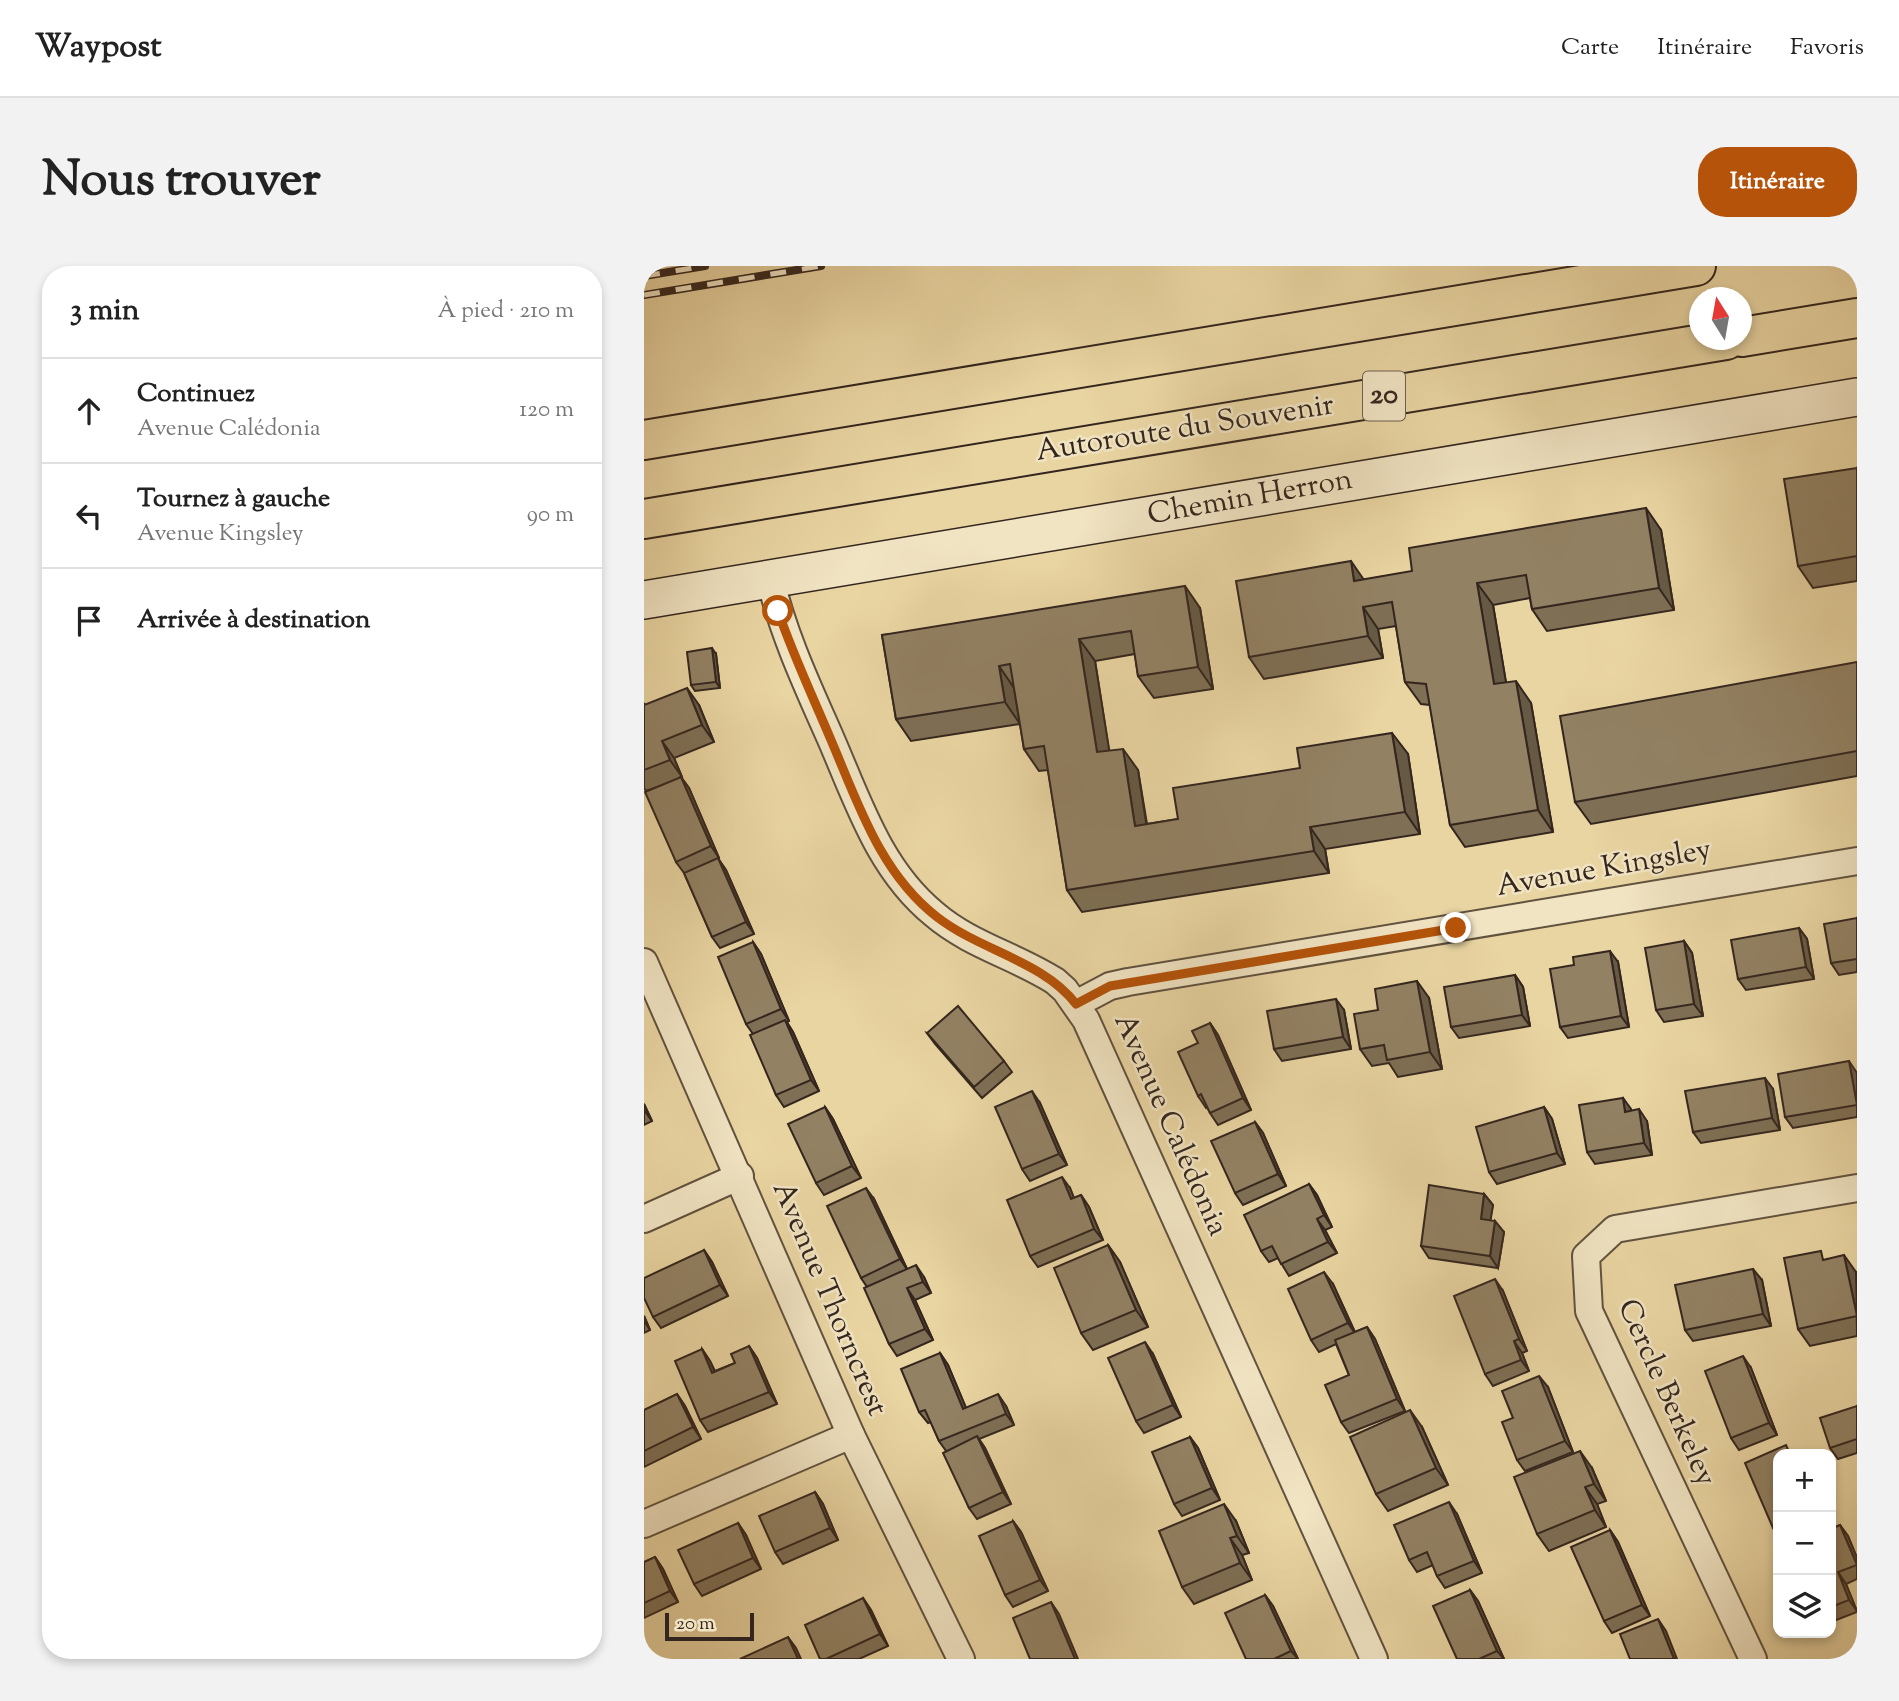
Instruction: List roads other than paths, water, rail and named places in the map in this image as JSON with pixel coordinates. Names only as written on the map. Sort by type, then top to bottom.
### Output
[{"type":"highway","points":[[644,440],[1696,266]]},
{"type":"highway","points":[[1752,335],[1857,318]]},
{"type":"highway","name":"Autoroute du Souvenir","points":[[644,519],[1689,346]]},
{"type":"main road","name":"Chemin Herron","points":[[644,600],[1857,397]]},
{"type":"street","name":"Avenue Calédonia","points":[[770,578],[778,611],[799,667],[872,835],[896,875],[914,896],[958,932],[1043,973],[1065,990],[1086,1020],[1374,1659]]},
{"type":"street","name":"Avenue Kingsley","points":[[1076,1004],[1110,986],[1128,982],[1857,860]]},
{"type":"street","name":"Avenue Thorncrest","points":[[644,962],[851,1434],[961,1659]]},
{"type":"street","points":[[644,1219],[740,1176]]},
{"type":"street","name":"Cercle Berkeley","points":[[1753,1659],[1589,1311],[1586,1256],[1615,1229],[1857,1188]]},
{"type":"street","points":[[644,1524],[851,1434]]},
{"type":"railway","points":[[644,276],[705,266]]},
{"type":"railway","points":[[644,295],[821,266]]}]
